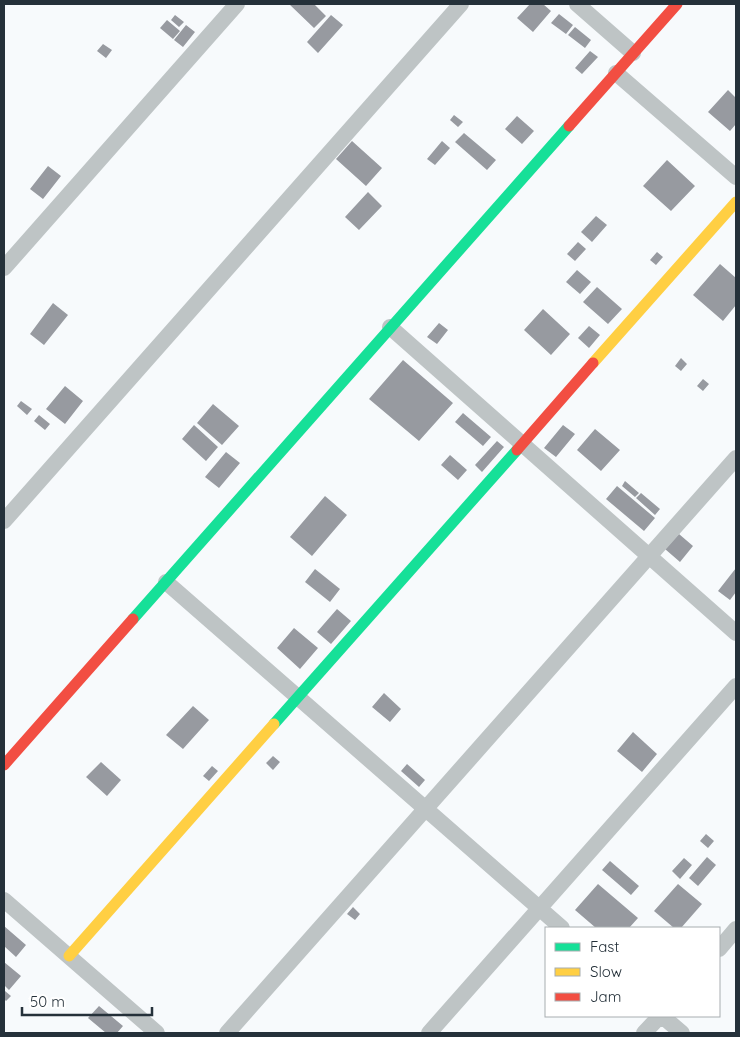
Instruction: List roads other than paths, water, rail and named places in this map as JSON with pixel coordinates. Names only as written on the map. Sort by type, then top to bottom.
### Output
[{"type":"street","points":[[4,268],[237,4]]},
{"type":"street","points":[[4,520],[461,4]]},
{"type":"street","points":[[577,4],[634,53]]},
{"type":"street","points":[[4,765],[677,4]]},
{"type":"street","points":[[616,73],[736,177]]},
{"type":"street","points":[[69,956],[736,202]]},
{"type":"street","points":[[390,328],[736,633]]},
{"type":"street","points":[[227,1033],[736,458]]},
{"type":"street","points":[[166,582],[561,927]]},
{"type":"street","points":[[429,1033],[736,686]]},
{"type":"street","points":[[4,900],[157,1033]]},
{"type":"street","points":[[720,948],[736,929]]},
{"type":"street","points":[[644,1033],[660,1017]]},
{"type":"street","points":[[662,1017],[682,1033]]}]
